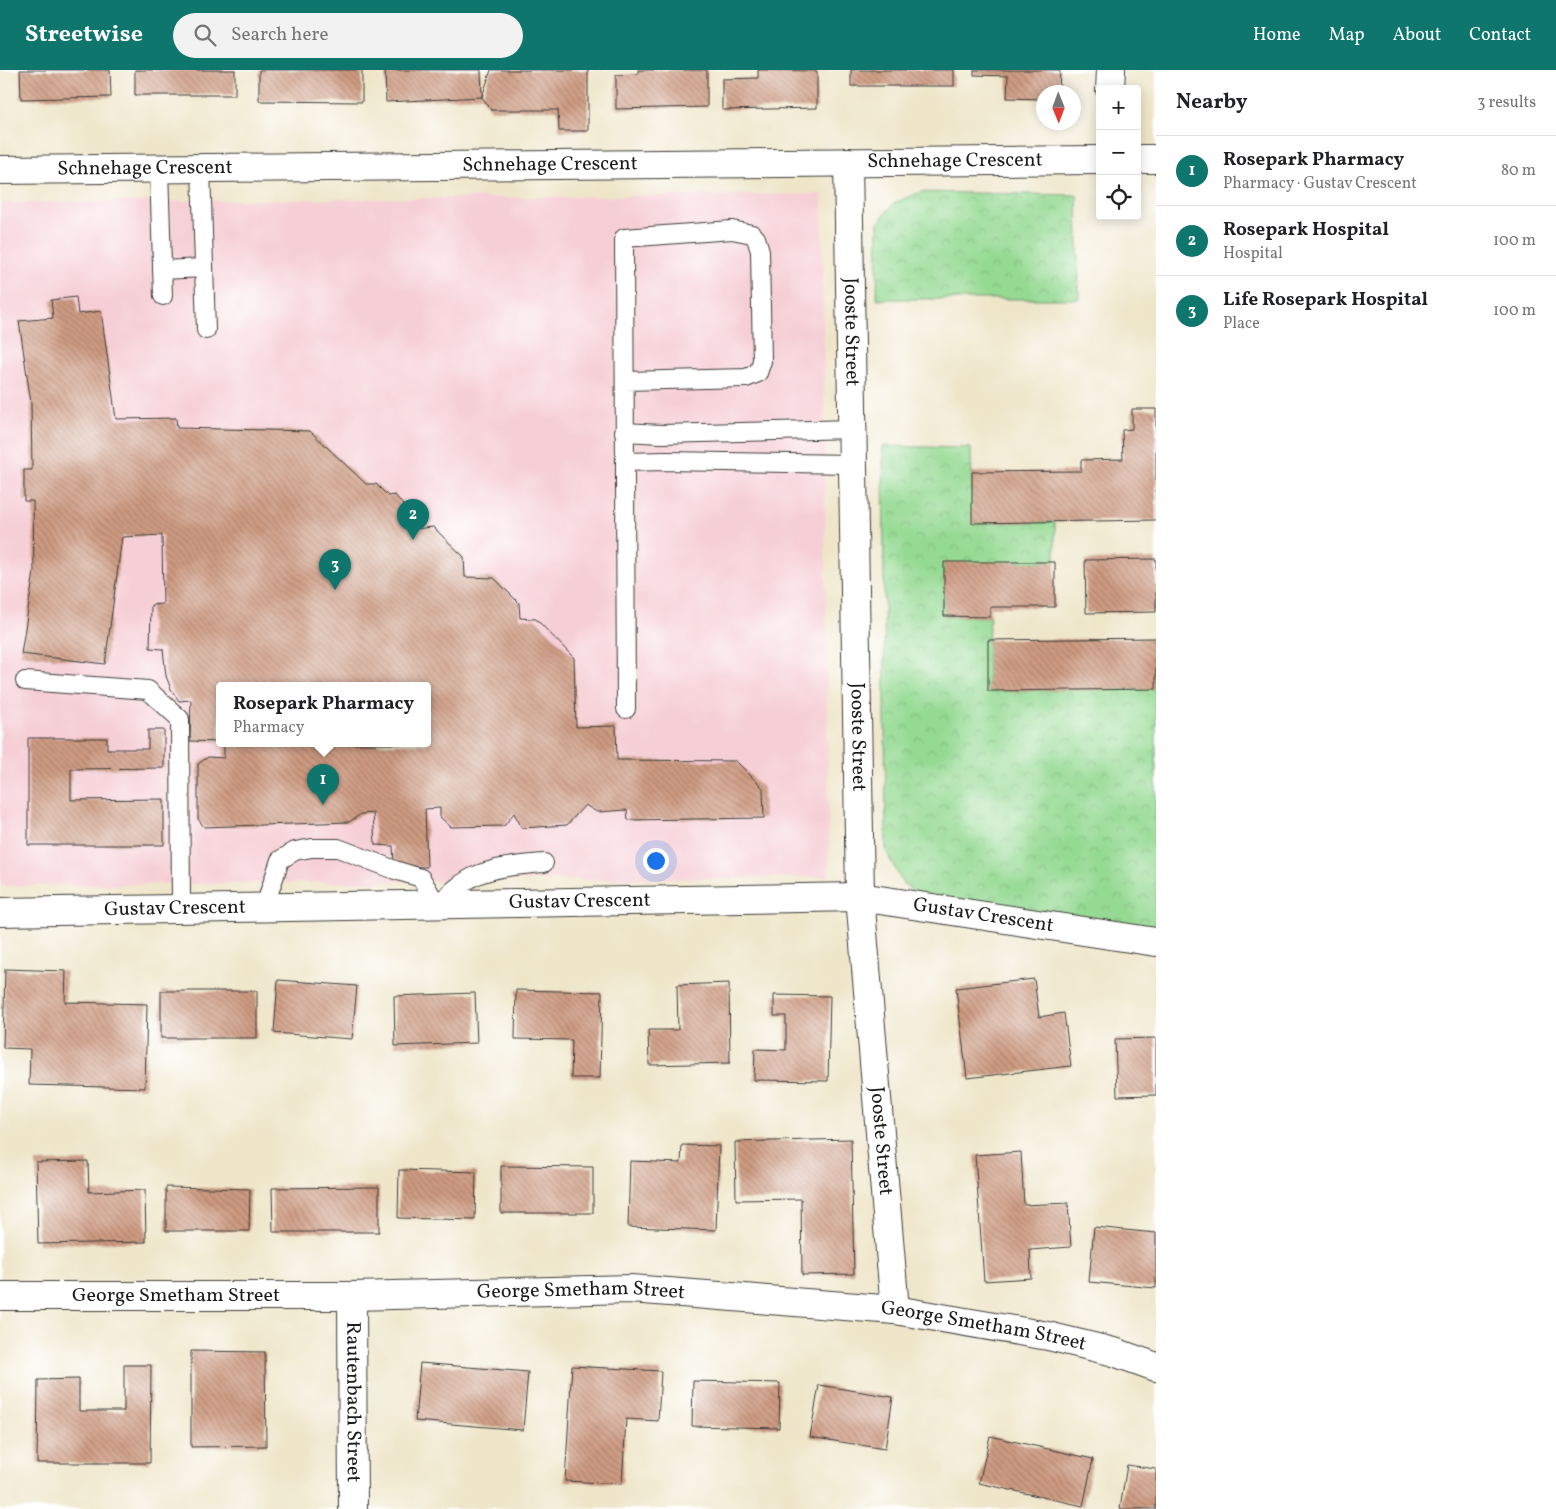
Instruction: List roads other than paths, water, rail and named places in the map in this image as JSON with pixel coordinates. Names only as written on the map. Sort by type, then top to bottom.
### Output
[{"type":"street","points":[[1110,85],[1111,70]]},
{"type":"street","points":[[1141,160],[1156,159]]},
{"type":"street","name":"Schnehage Crescent","points":[[0,170],[1096,160]]},
{"type":"street","name":"Jooste Street","points":[[848,162],[860,897],[895,1310]]},
{"type":"street","name":"Gustav Crescent","points":[[0,912],[860,897],[1156,942]]},
{"type":"street","name":"George Smetham Street","points":[[0,1296],[352,1296],[631,1289],[895,1310],[1048,1336],[1114,1352],[1156,1367]]},
{"type":"street","name":"Rautenbach Street","points":[[352,1296],[353,1509]]},
{"type":"lane","points":[[159,168],[163,296]]},
{"type":"lane","points":[[201,168],[206,330]]},
{"type":"lane","points":[[625,381],[746,378],[758,373],[762,361],[760,251],[756,238],[752,234],[732,230],[624,238],[626,709]]},
{"type":"lane","points":[[162,270],[204,268]]},
{"type":"lane","points":[[624,432],[662,434],[852,429]]},
{"type":"lane","points":[[624,462],[853,464]]},
{"type":"lane","points":[[25,681],[148,690],[180,719],[181,910]]},
{"type":"lane","points":[[269,908],[269,893],[280,860],[295,851],[312,848],[338,848],[421,878],[437,905],[475,876],[516,865],[544,863]]},
{"type":"place","name":"Rosepark Hospital","points":[[413,540]]},
{"type":"place","name":"Life Rosepark Hospital","points":[[335,590]]},
{"type":"place","name":"Rosepark Pharmacy","points":[[323,805]]}]
